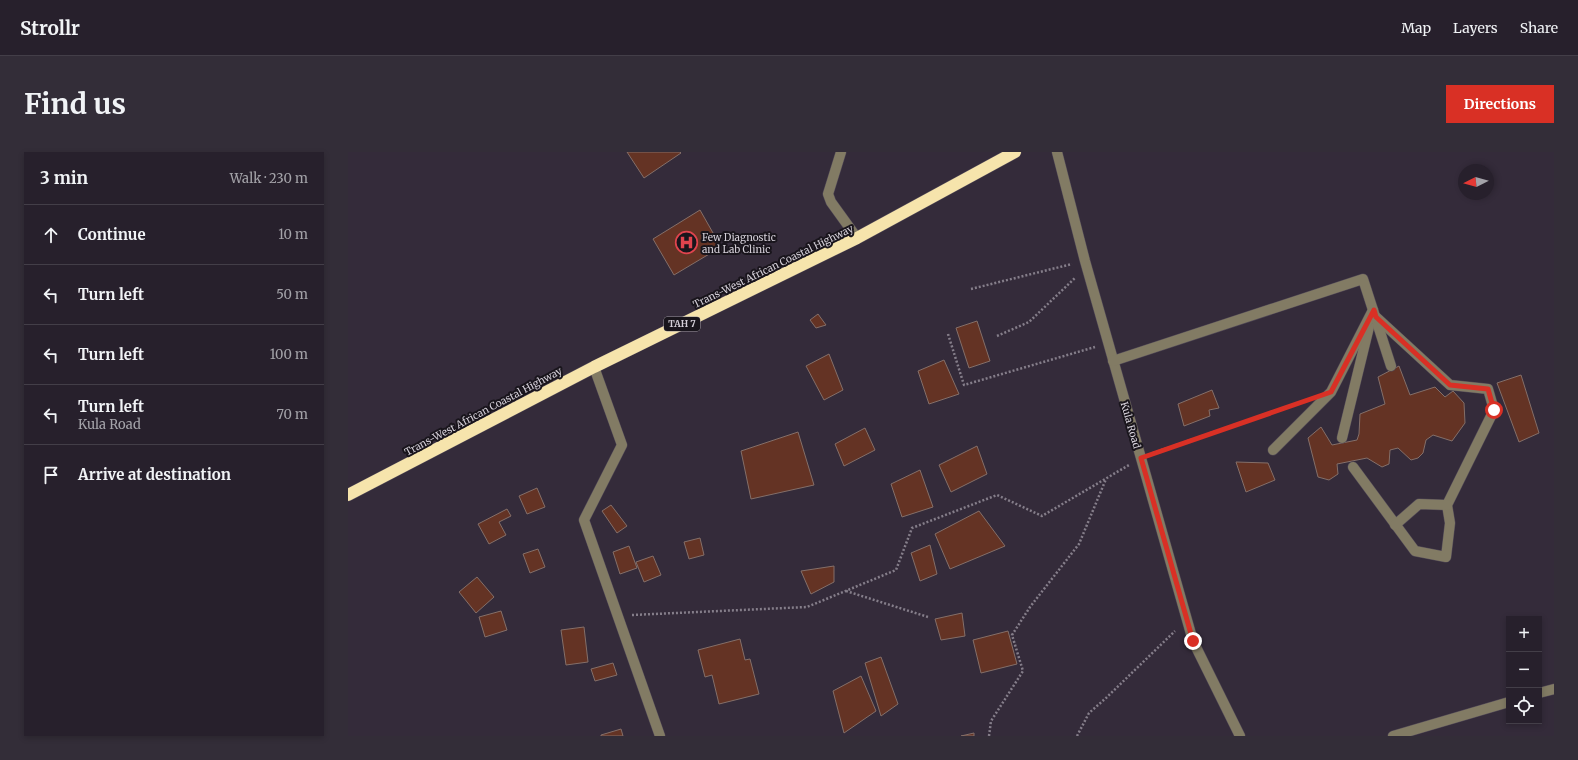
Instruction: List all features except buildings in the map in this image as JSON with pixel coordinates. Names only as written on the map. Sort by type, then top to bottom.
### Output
[{"type":"highway","name":"Trans-West African Coastal Highway","points":[[348,495],[594,367],[857,238],[1015,152]]},
{"type":"street","points":[[841,152],[828,194],[831,202],[857,238]]},
{"type":"street","name":"Kula Road","points":[[1057,152],[1085,264],[1193,641],[1240,736]]},
{"type":"street","points":[[1113,361],[1363,279],[1392,366]]},
{"type":"street","points":[[1342,438],[1375,314]]},
{"type":"street","points":[[1273,450],[1331,392],[1375,314]]},
{"type":"street","points":[[1353,467],[1415,551],[1446,557],[1450,523],[1447,505],[1494,410],[1488,389],[1450,385],[1375,314]]},
{"type":"street","points":[[594,367],[622,446],[584,520],[660,736]]},
{"type":"street","points":[[1395,525],[1419,504],[1447,505]]},
{"type":"street","points":[[1542,692],[1554,689]]},
{"type":"street","points":[[1393,736],[1506,703]]},
{"type":"path","points":[[971,289],[1085,264]]},
{"type":"path","points":[[997,336],[1029,322],[1085,264]]},
{"type":"path","points":[[948,334],[964,385],[1108,343]]},
{"type":"path","points":[[617,616],[807,607],[896,570],[912,528],[997,495],[1042,516],[1141,458],[1302,402]]},
{"type":"path","points":[[989,736],[991,721],[1023,671],[1012,635],[1030,607],[1079,544],[1106,478]]},
{"type":"path","points":[[846,591],[928,617]]},
{"type":"path","points":[[1077,736],[1089,713],[1187,620]]},
{"type":"place","name":"Few Diagnostic and Lab Clinic","points":[[687,243]]},
{"type":"route","points":[[1193,641],[1141,458],[1272,411],[1331,392],[1374,310],[1376,317],[1450,385],[1488,389],[1494,410]]}]
